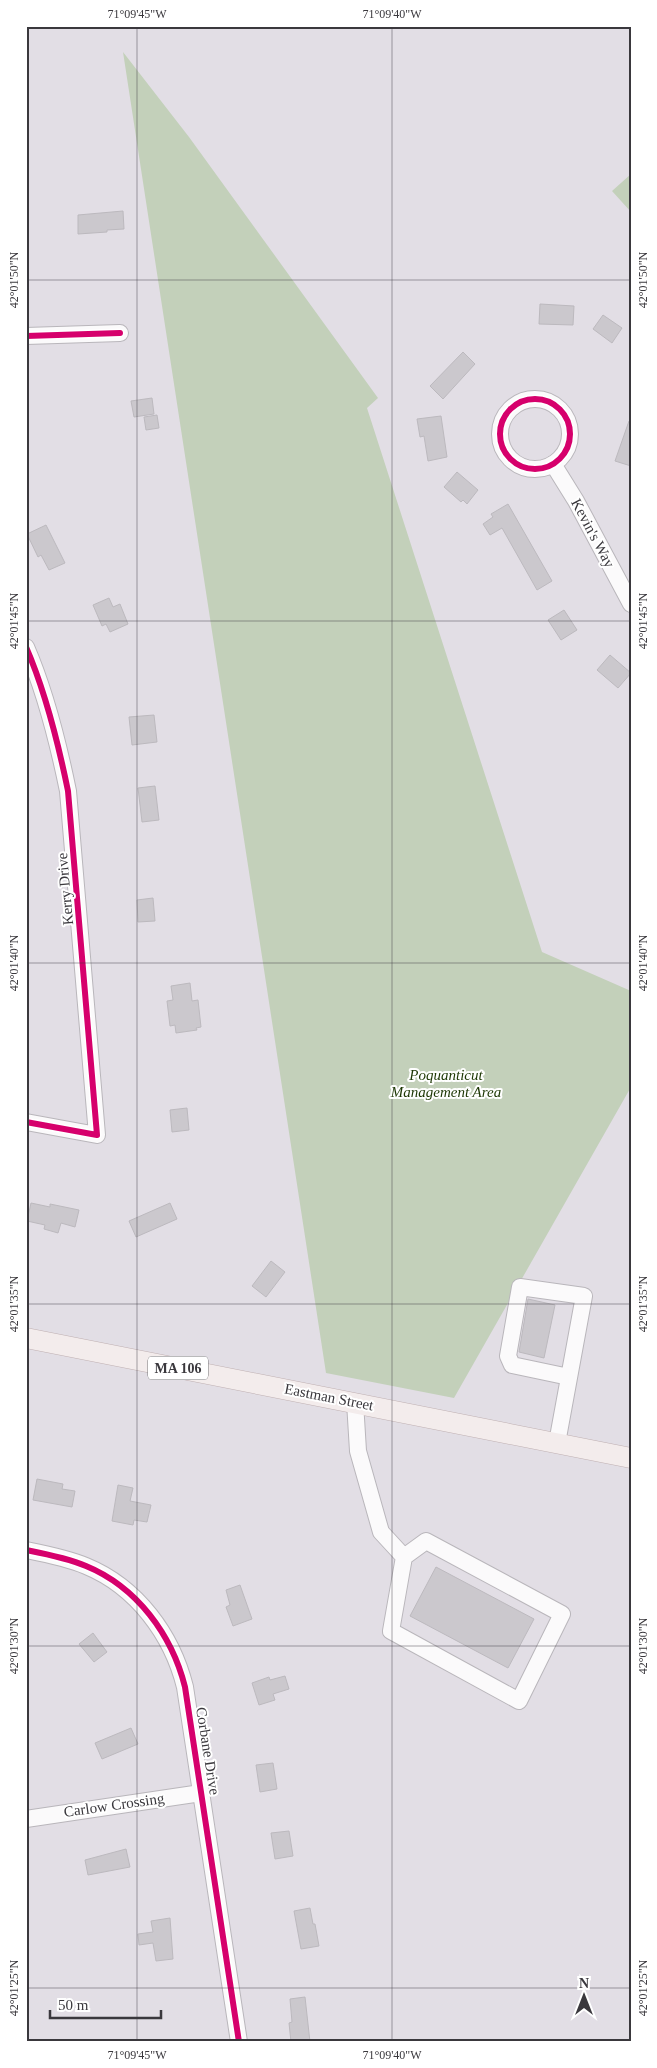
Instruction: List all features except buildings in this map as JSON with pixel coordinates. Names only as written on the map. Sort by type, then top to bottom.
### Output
[{"type":"main road","name":"Eastman Street","points":[[26,1338],[631,1458]]},
{"type":"street","points":[[26,336],[120,333]]},
{"type":"street","points":[[534,399],[551,403],[564,413],[569,423],[568,446],[562,456],[553,464],[543,468],[531,468],[520,465],[510,458],[500,437],[501,426],[513,406],[523,401],[534,399]]},
{"type":"street","name":"Kevin's Way","points":[[553,464],[576,501],[631,604]]},
{"type":"street","name":"Kerry Drive","points":[[26,1122],[97,1135],[68,791],[58,743],[27,653]]},
{"type":"street","points":[[557,1443],[584,1296],[520,1287],[508,1356],[512,1365],[569,1377]]},
{"type":"street","points":[[355,1402],[358,1451],[381,1532],[404,1557]]},
{"type":"street","points":[[426,1541],[562,1614],[519,1701],[391,1632],[404,1557],[426,1541]]},
{"type":"street","name":"Corbane Drive","points":[[26,1550],[64,1558],[103,1574],[121,1585],[137,1600],[164,1634],[180,1665],[185,1686],[239,2042]]},
{"type":"street","name":"Carlow Crossing","points":[[26,1819],[201,1792]]},
{"type":"green space","name":"Poquanticut Management Area","points":[[123,52],[189,137],[378,398],[367,408],[542,952],[631,991],[631,1087],[454,1398],[326,1373]]},
{"type":"green space","points":[[631,174],[631,212],[612,191]]},
{"type":"cycle path","points":[[26,336],[120,333]]},
{"type":"cycle path","points":[[535,399],[548,402],[560,409],[567,421],[570,434],[567,447],[560,459],[548,466],[535,469],[522,466],[510,459],[503,447],[500,434],[503,421],[510,409],[522,402],[535,399]]},
{"type":"cycle path","points":[[26,647],[40,682],[51,718],[68,791],[97,1135],[26,1122]]},
{"type":"cycle path","points":[[26,1550],[79,1563],[121,1586],[150,1615],[171,1649],[185,1687],[239,2042]]}]
